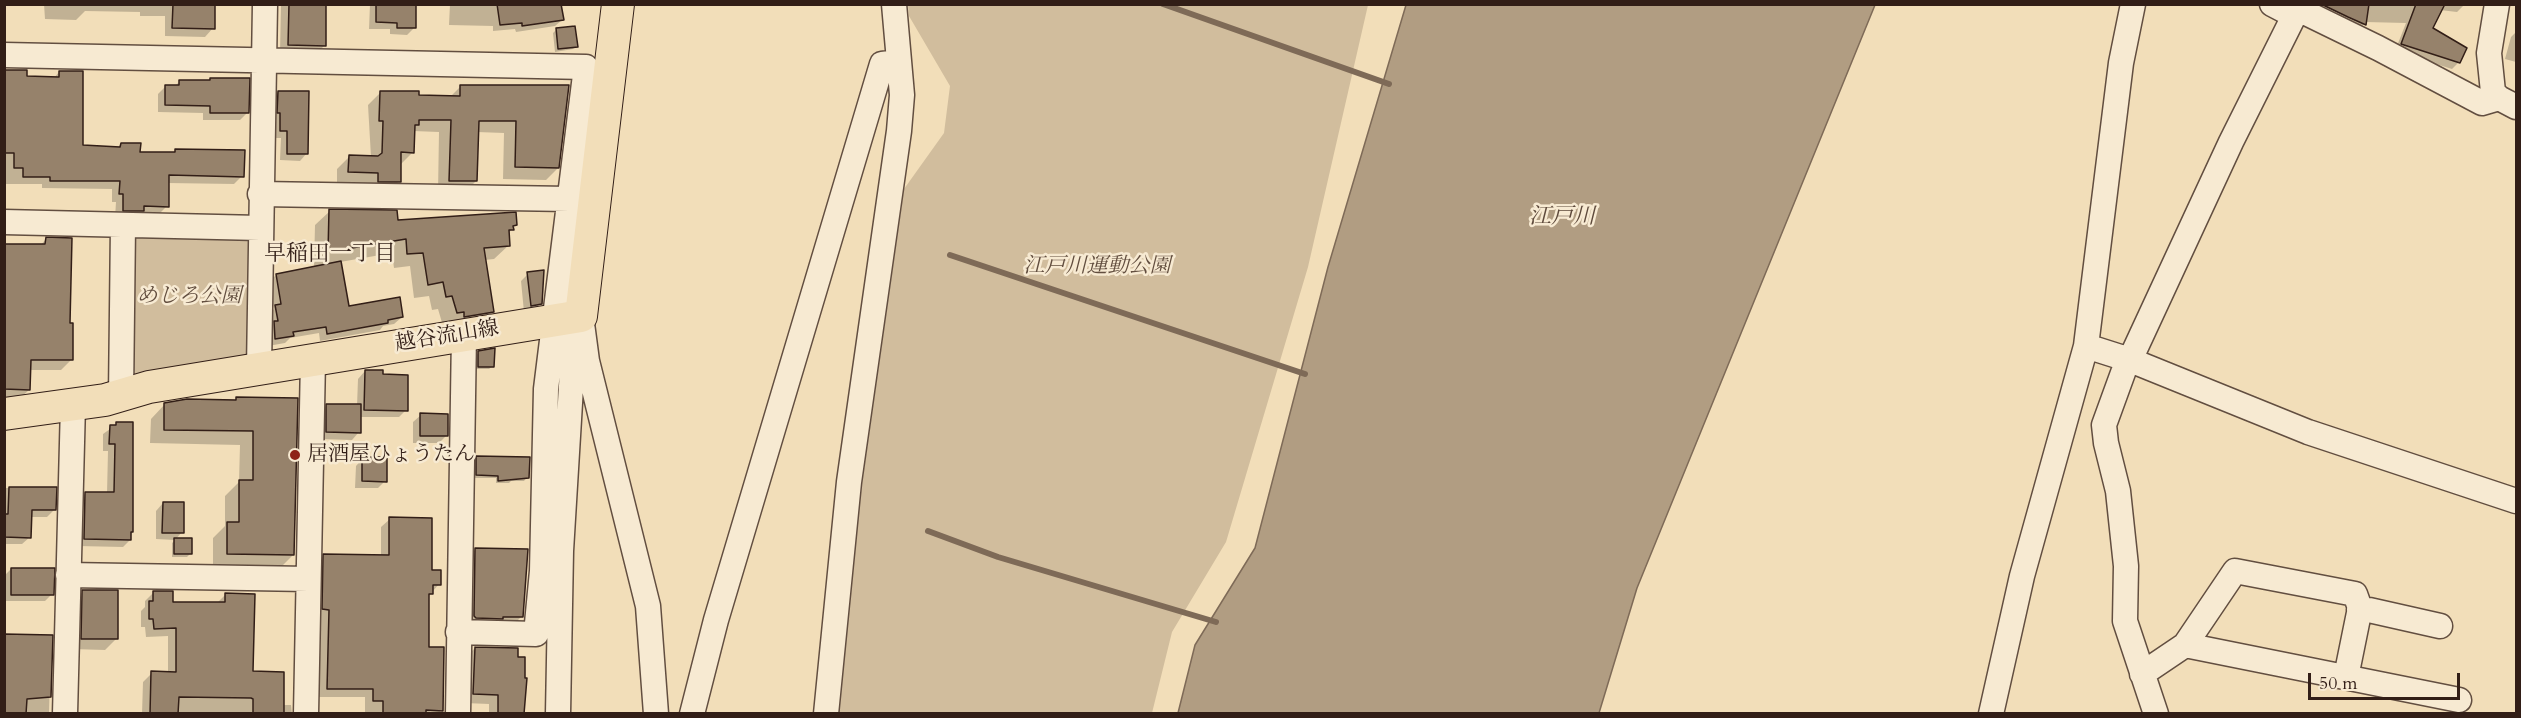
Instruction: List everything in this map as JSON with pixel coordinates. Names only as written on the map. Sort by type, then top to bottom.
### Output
[{"type":"main road","points":[[571,318],[618,4]]},
{"type":"main road","name":"越谷流山線","points":[[4,414],[121,396],[149,387],[312,359],[571,318]]},
{"type":"street","points":[[259,368],[260,194],[265,4]]},
{"type":"street","points":[[826,714],[849,482],[899,131],[902,95],[894,4]]},
{"type":"street","points":[[1991,714],[2024,566],[2086,346],[2121,63],[2133,4]]},
{"type":"street","points":[[2272,4],[2297,10],[2378,48],[2482,104],[2508,103]]},
{"type":"street","points":[[2508,103],[2493,92],[2489,53],[2497,4],[2517,10]]},
{"type":"street","points":[[2156,714],[2125,621],[2126,566],[2118,491],[2104,425],[2129,359],[2231,142],[2297,10]]},
{"type":"street","points":[[4,55],[586,68],[569,199],[571,318],[561,551],[558,714]]},
{"type":"street","points":[[692,714],[717,620],[882,64],[899,62]]},
{"type":"street","points":[[260,194],[569,199]]},
{"type":"street","points":[[4,222],[260,228]]},
{"type":"street","points":[[121,396],[123,225]]},
{"type":"street","points":[[458,632],[536,634],[541,582],[546,389],[571,318]]},
{"type":"street","points":[[571,318],[587,362],[648,606],[656,714]]},
{"type":"street","points":[[458,714],[464,334]]},
{"type":"street","points":[[2086,346],[2129,359],[2308,432],[2517,501]]},
{"type":"street","points":[[306,714],[312,359]]},
{"type":"street","points":[[65,714],[73,404]]},
{"type":"street","points":[[2142,674],[2185,645],[2235,571],[2355,594],[2359,610],[2346,677]]},
{"type":"street","points":[[68,575],[308,579]]},
{"type":"street","points":[[2359,610],[2369,610],[2440,626]]},
{"type":"street","points":[[2185,645],[2458,700]]},
{"type":"green space","name":"江戸川運動公園","points":[[908,5],[1368,5],[1308,267],[1226,542],[1172,632],[1152,713],[838,713],[861,491],[904,189],[944,133],[950,86],[909,16]]},
{"type":"green space","name":"めじろ公園","points":[[134,235],[244,236],[250,242],[249,352],[241,362],[133,382]]},
{"type":"water","name":"江戸川","points":[[1406,5],[1875,5],[1637,588],[1599,713],[1178,713],[1195,645],[1255,548],[1328,267]]},
{"type":"building","points":[[173,4],[215,4],[215,29],[172,28]]},
{"type":"building","points":[[289,4],[326,4],[326,46],[288,45]]},
{"type":"building","points":[[376,4],[416,4],[416,28],[397,28],[397,23],[376,22]]},
{"type":"building","points":[[497,4],[561,4],[564,20],[522,26],[522,23],[500,25]]},
{"type":"building","points":[[2321,4],[2369,4],[2366,25],[2348,17]]},
{"type":"building","points":[[2416,4],[2445,4],[2433,28],[2467,48],[2460,63],[2401,44]]},
{"type":"building","points":[[575,26],[578,47],[558,49],[556,28]]},
{"type":"building","points":[[4,70],[27,70],[27,76],[59,77],[59,71],[83,71],[83,145],[120,147],[121,143],[141,143],[140,152],[175,152],[175,149],[245,150],[244,177],[169,175],[169,207],[144,206],[144,211],[123,211],[123,194],[119,194],[120,181],[50,181],[50,177],[23,177],[23,168],[14,168],[14,153],[4,153]]},
{"type":"building","points":[[210,78],[250,78],[249,113],[210,113],[210,106],[165,105],[165,85],[179,85],[179,80],[210,80]]},
{"type":"building","points":[[460,85],[569,85],[559,168],[515,167],[516,121],[479,121],[477,181],[449,181],[451,120],[419,120],[419,125],[415,125],[414,153],[401,152],[401,182],[378,182],[378,173],[348,172],[349,155],[378,156],[382,153],[383,121],[379,121],[380,91],[419,91],[419,95],[460,96]]},
{"type":"building","points":[[278,91],[309,91],[308,154],[287,154],[287,131],[280,131],[280,113],[277,113]]},
{"type":"building","points":[[329,209],[397,210],[398,220],[516,212],[517,225],[513,226],[514,230],[509,230],[510,246],[484,248],[494,312],[464,317],[464,312],[457,313],[452,296],[446,297],[443,282],[428,285],[423,253],[407,254],[406,239],[328,252]]},
{"type":"building","points":[[46,237],[72,238],[70,323],[73,323],[73,360],[31,360],[30,390],[4,389],[4,244],[45,244]]},
{"type":"building","points":[[341,261],[349,306],[400,297],[403,317],[388,320],[388,323],[327,334],[326,327],[293,332],[294,336],[275,339],[274,321],[278,321],[275,305],[281,304],[276,274]]},
{"type":"building","points":[[544,270],[542,304],[531,306],[527,272]]},
{"type":"building","points":[[495,348],[494,367],[478,367],[478,351]]},
{"type":"building","points":[[365,370],[383,370],[383,374],[408,375],[408,411],[364,410]]},
{"type":"building","points":[[236,397],[298,398],[294,555],[227,554],[227,522],[239,522],[239,480],[253,480],[253,431],[164,430],[164,403],[187,399],[236,400]]},
{"type":"building","points":[[326,404],[361,404],[361,433],[326,432]]},
{"type":"building","points":[[420,413],[448,414],[448,436],[420,436]]},
{"type":"building","points":[[116,422],[133,422],[133,532],[131,532],[131,540],[84,539],[85,492],[114,492],[115,444],[109,444],[110,425],[116,425]]},
{"type":"building","points":[[476,456],[530,457],[529,478],[498,481],[498,476],[476,475]]},
{"type":"building","points":[[362,457],[387,457],[387,482],[362,481]]},
{"type":"building","points":[[9,487],[57,487],[56,510],[32,510],[31,538],[4,537],[4,514],[8,514]]},
{"type":"building","points":[[163,502],[184,502],[184,533],[162,533]]},
{"type":"building","points":[[389,517],[432,518],[432,570],[441,570],[441,585],[433,585],[433,594],[429,594],[429,647],[444,647],[443,711],[426,710],[426,714],[383,714],[383,701],[373,701],[373,689],[327,689],[329,610],[322,609],[323,554],[389,555]]},
{"type":"building","points":[[174,538],[192,538],[192,554],[174,554]]},
{"type":"building","points":[[475,548],[528,549],[523,617],[503,617],[503,619],[474,616]]},
{"type":"building","points":[[11,568],[55,568],[54,595],[11,595]]},
{"type":"building","points":[[82,590],[118,590],[118,639],[81,639]]},
{"type":"building","points":[[153,591],[173,591],[173,602],[225,602],[225,593],[255,594],[253,671],[284,672],[284,714],[253,714],[253,699],[251,698],[179,697],[178,714],[150,714],[151,671],[176,672],[176,628],[154,629],[153,619],[149,619],[149,601],[153,601]]},
{"type":"building","points":[[4,634],[53,635],[51,697],[27,699],[26,714],[4,714]]},
{"type":"building","points":[[475,647],[518,648],[518,657],[525,657],[525,678],[527,678],[524,714],[498,714],[498,695],[473,694]]},
{"type":"waterway","points":[[1163,4],[1389,84]]},
{"type":"waterway","points":[[950,255],[1305,374]]},
{"type":"waterway","points":[[928,531],[998,557],[1216,622]]},
{"type":"place","name":"居酒屋ひょうたん","points":[[295,455]]},
{"type":"district","name":"早稲田一丁目","points":[[330,255]]}]
